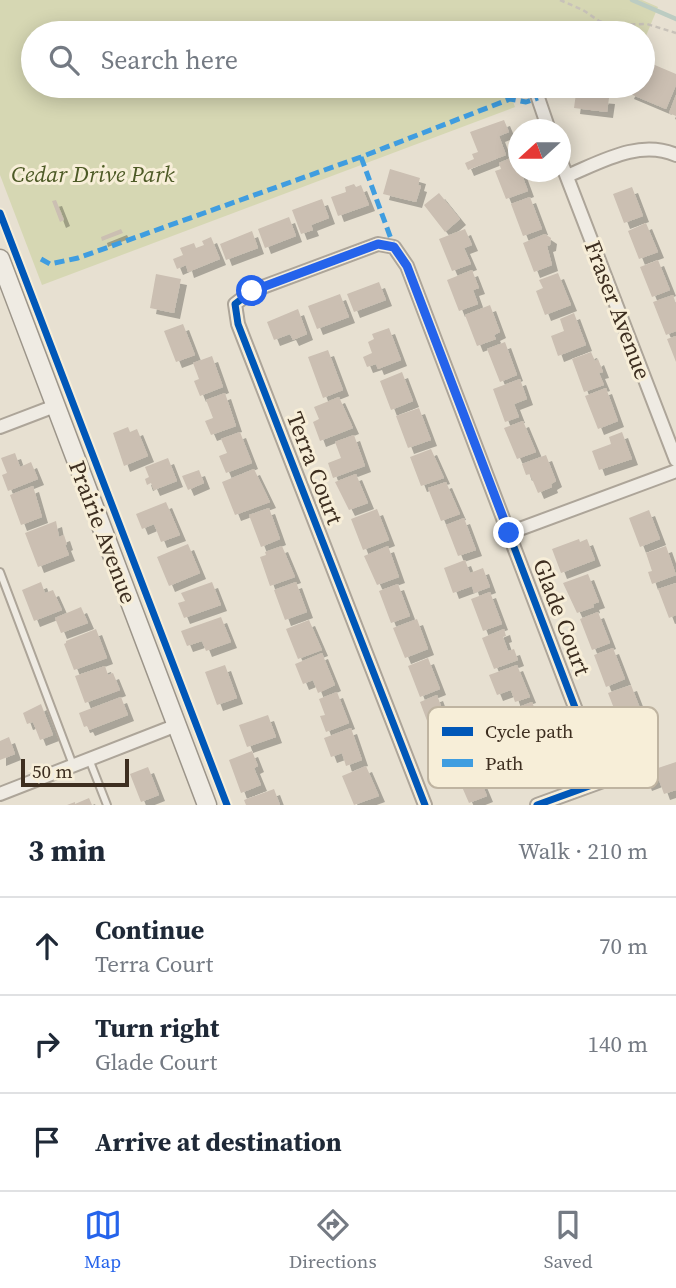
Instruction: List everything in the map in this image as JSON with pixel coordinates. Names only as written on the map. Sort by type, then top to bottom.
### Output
[{"type":"main road","name":"Prairie Avenue","points":[[0,259],[207,805]]},
{"type":"street","points":[[538,98],[546,119]]},
{"type":"street","points":[[571,174],[639,149],[653,149],[676,155]]},
{"type":"street","name":"Fraser Avenue","points":[[569,182],[676,460]]},
{"type":"street","name":"Terra Court","points":[[394,247],[378,244],[252,291],[235,304],[238,324],[425,805]]},
{"type":"street","name":"Glade Court","points":[[394,247],[407,266],[575,707]]},
{"type":"street","points":[[0,427],[55,406]]},
{"type":"street","points":[[509,533],[676,471]]},
{"type":"street","points":[[0,794],[177,725]]},
{"type":"street","name":"Glade Court","points":[[537,805],[584,788]]},
{"type":"lane","points":[[0,572],[73,765]]},
{"type":"lane","points":[[89,759],[107,805]]},
{"type":"path","points":[[560,0],[599,21]]},
{"type":"path","points":[[655,26],[676,33]]},
{"type":"green space","name":"Cedar Drive Park","points":[[0,0],[642,0],[658,7],[652,21],[21,21],[21,98],[512,98],[515,107],[42,285],[0,175]]},
{"type":"building","points":[[655,65],[676,74],[676,85],[666,109],[640,98],[655,98]]},
{"type":"building","points":[[676,95],[676,116],[669,113]]},
{"type":"building","points":[[575,98],[609,98],[607,112],[574,108]]},
{"type":"building","points":[[504,120],[508,132],[499,136],[506,155],[468,170],[465,163],[474,159],[472,154],[478,152],[470,132]]},
{"type":"building","points":[[508,159],[508,182],[525,182],[528,191],[506,199],[495,171],[501,169],[499,163]]},
{"type":"building","points":[[390,169],[420,178],[418,185],[421,186],[416,202],[383,194]]},
{"type":"building","points":[[354,184],[356,187],[361,185],[369,205],[338,216],[331,197],[346,192],[345,187]]},
{"type":"building","points":[[632,187],[643,216],[624,223],[613,194]]},
{"type":"building","points":[[439,193],[460,219],[445,232],[424,205]]},
{"type":"building","points":[[530,197],[542,229],[523,236],[511,204]]},
{"type":"building","points":[[322,199],[329,218],[311,225],[313,230],[301,234],[292,210]]},
{"type":"building","points":[[56,200],[64,220],[60,222],[52,201]]},
{"type":"building","points":[[289,217],[296,236],[265,248],[258,229]]},
{"type":"building","points":[[646,223],[658,252],[639,259],[628,231]]},
{"type":"building","points":[[121,229],[123,233],[102,241],[101,237]]},
{"type":"building","points":[[465,229],[472,245],[464,248],[471,264],[452,271],[439,239]]},
{"type":"building","points":[[252,231],[258,248],[226,260],[220,244]]},
{"type":"building","points":[[545,234],[551,238],[550,245],[547,246],[552,265],[534,272],[523,243]]},
{"type":"building","points":[[211,237],[220,259],[188,272],[186,265],[177,269],[173,259],[183,255],[180,248],[194,243],[196,248],[204,245],[202,241]]},
{"type":"building","points":[[658,260],[670,290],[652,297],[640,267]]},
{"type":"building","points":[[472,270],[479,288],[473,290],[478,304],[459,311],[447,280]]},
{"type":"building","points":[[558,273],[571,305],[545,315],[536,291],[543,288],[539,280]]},
{"type":"building","points":[[156,274],[181,279],[174,313],[150,308]]},
{"type":"building","points":[[379,282],[386,300],[354,312],[347,294]]},
{"type":"building","points":[[340,294],[349,317],[317,329],[308,306]]},
{"type":"building","points":[[673,295],[676,304],[676,331],[666,335],[653,302]]},
{"type":"building","points":[[490,305],[500,332],[494,335],[496,339],[477,346],[465,315]]},
{"type":"building","points":[[298,309],[307,334],[293,340],[290,334],[274,340],[267,322]]},
{"type":"building","points":[[574,313],[586,345],[558,356],[551,336],[564,331],[560,319]]},
{"type":"building","points":[[183,324],[195,355],[176,362],[164,331]]},
{"type":"building","points":[[389,328],[401,360],[378,369],[376,364],[367,367],[363,357],[372,353],[368,342],[374,339],[372,334]]},
{"type":"building","points":[[676,336],[676,362],[667,339]]},
{"type":"building","points":[[505,342],[517,375],[500,382],[487,349]]},
{"type":"building","points":[[328,350],[343,390],[323,398],[308,357]]},
{"type":"building","points":[[591,352],[595,361],[598,359],[603,372],[599,373],[604,385],[584,392],[572,359]]},
{"type":"building","points":[[212,356],[223,387],[200,396],[194,381],[199,379],[193,363]]},
{"type":"building","points":[[402,372],[413,401],[391,410],[380,381]]},
{"type":"building","points":[[520,379],[527,399],[514,404],[519,417],[505,422],[493,389]]},
{"type":"building","points":[[606,388],[618,421],[598,429],[585,396]]},
{"type":"building","points":[[225,393],[236,426],[211,435],[205,421],[213,418],[206,400]]},
{"type":"building","points":[[339,397],[353,428],[320,441],[313,422],[319,419],[314,407]]},
{"type":"building","points":[[419,408],[431,440],[408,448],[396,416]]},
{"type":"building","points":[[523,421],[536,452],[517,459],[504,428]]},
{"type":"building","points":[[128,427],[130,432],[137,429],[148,456],[124,466],[113,433]]},
{"type":"building","points":[[240,432],[252,463],[226,473],[219,456],[227,453],[221,439]]},
{"type":"building","points":[[622,432],[632,459],[599,470],[592,451],[611,444],[609,437]]},
{"type":"building","points":[[354,435],[365,466],[333,478],[328,463],[341,458],[335,442]]},
{"type":"building","points":[[431,449],[444,478],[421,486],[410,457]]},
{"type":"building","points":[[15,453],[20,467],[31,462],[38,479],[8,491],[2,475],[7,473],[1,458]]},
{"type":"building","points":[[546,455],[556,481],[551,484],[552,487],[538,493],[530,474],[526,475],[522,464]]},
{"type":"building","points":[[168,458],[177,481],[154,490],[151,483],[147,485],[145,479],[149,477],[145,467]]},
{"type":"building","points":[[254,469],[270,502],[235,515],[222,482]]},
{"type":"building","points":[[199,470],[204,483],[188,490],[182,476]]},
{"type":"building","points":[[356,474],[368,503],[349,510],[335,482]]},
{"type":"building","points":[[446,482],[460,514],[441,521],[428,488]]},
{"type":"building","points":[[33,486],[42,517],[21,525],[10,495]]},
{"type":"building","points":[[166,502],[180,535],[161,542],[154,524],[142,529],[136,514]]},
{"type":"building","points":[[269,508],[280,539],[261,547],[249,515]]},
{"type":"building","points":[[377,509],[389,540],[363,550],[351,519]]},
{"type":"building","points":[[649,510],[660,539],[640,547],[629,518]]},
{"type":"building","points":[[464,518],[476,550],[458,556],[446,525]]},
{"type":"building","points":[[56,521],[59,537],[64,535],[69,555],[38,567],[25,533]]},
{"type":"building","points":[[579,539],[580,542],[587,539],[595,560],[561,573],[552,549]]},
{"type":"building","points":[[188,544],[200,573],[169,586],[157,557]]},
{"type":"building","points":[[282,546],[295,577],[270,586],[260,557],[266,555],[265,552]]},
{"type":"building","points":[[388,546],[399,577],[377,585],[364,556]]},
{"type":"building","points":[[666,546],[676,575],[652,584],[648,572],[652,571],[646,553]]},
{"type":"building","points":[[465,560],[470,573],[483,568],[490,587],[474,593],[472,586],[453,593],[444,568]]},
{"type":"building","points":[[588,574],[599,602],[593,604],[594,607],[577,613],[563,583]]},
{"type":"building","points":[[41,582],[45,593],[53,590],[62,610],[34,621],[22,590]]},
{"type":"building","points":[[212,582],[221,605],[184,618],[178,603],[185,601],[181,593]]},
{"type":"building","points":[[296,582],[307,612],[285,620],[274,590]]},
{"type":"building","points":[[676,583],[676,615],[669,618],[658,589]]},
{"type":"building","points":[[398,584],[410,616],[391,623],[379,591]]},
{"type":"building","points":[[490,592],[502,624],[483,631],[471,599]]},
{"type":"building","points":[[81,607],[88,623],[61,633],[55,618]]},
{"type":"building","points":[[598,612],[610,643],[592,650],[580,619]]},
{"type":"building","points":[[221,617],[231,642],[206,651],[202,641],[187,646],[181,631]]},
{"type":"building","points":[[417,619],[428,649],[405,658],[393,628]]},
{"type":"building","points":[[309,620],[322,650],[298,659],[286,629]]},
{"type":"building","points":[[96,629],[107,658],[74,670],[64,644]]},
{"type":"building","points":[[504,629],[506,636],[503,637],[508,651],[514,649],[518,660],[494,669],[482,638]]},
{"type":"building","points":[[613,648],[625,679],[606,687],[594,655]]},
{"type":"building","points":[[322,653],[335,685],[318,693],[313,680],[303,684],[295,664]]},
{"type":"building","points":[[428,658],[440,689],[420,697],[408,666]]},
{"type":"building","points":[[225,665],[237,698],[217,705],[205,672]]},
{"type":"building","points":[[517,665],[530,697],[515,702],[511,690],[497,695],[489,675]]},
{"type":"building","points":[[105,666],[108,675],[113,673],[120,690],[85,703],[75,676]]},
{"type":"building","points":[[631,685],[640,707],[613,707],[608,693]]},
{"type":"building","points":[[337,692],[349,723],[326,732],[320,716],[325,715],[319,699]]},
{"type":"building","points":[[437,695],[441,707],[428,707],[428,723],[420,702]]},
{"type":"building","points":[[121,697],[128,715],[89,730],[87,726],[84,727],[79,713]]},
{"type":"building","points":[[532,702],[534,707],[519,707]]},
{"type":"building","points":[[41,704],[53,735],[40,740],[33,722],[27,724],[23,713]]},
{"type":"building","points":[[268,715],[276,737],[247,747],[239,725]]},
{"type":"building","points":[[351,728],[362,760],[346,766],[342,753],[331,757],[324,738]]},
{"type":"building","points":[[9,737],[15,754],[0,760],[0,741]]},
{"type":"building","points":[[252,751],[258,766],[254,768],[261,785],[241,793],[229,760]]},
{"type":"building","points":[[676,762],[676,790],[664,794],[658,768]]},
{"type":"building","points":[[366,766],[379,796],[354,805],[342,776]]},
{"type":"building","points":[[148,767],[159,795],[141,802],[130,774]]},
{"type":"building","points":[[462,788],[484,788],[487,796],[469,803]]},
{"type":"building","points":[[274,789],[280,805],[246,805],[244,800]]},
{"type":"building","points":[[89,798],[92,805],[67,805],[75,804]]},
{"type":"waterway","points":[[632,0],[676,19]]},
{"type":"marked path","points":[[41,259],[50,264],[78,258],[361,157],[510,99],[526,102],[538,98]]},
{"type":"marked path","points":[[361,157],[394,247]]},
{"type":"cycle path","points":[[0,213],[227,805]]},
{"type":"cycle path","points":[[425,805],[238,324],[235,304],[252,291],[378,244],[394,247],[407,266],[575,707]]},
{"type":"cycle path","points":[[537,805],[584,788]]},
{"type":"route","points":[[252,291],[378,244],[394,247],[407,266],[509,533]]}]
